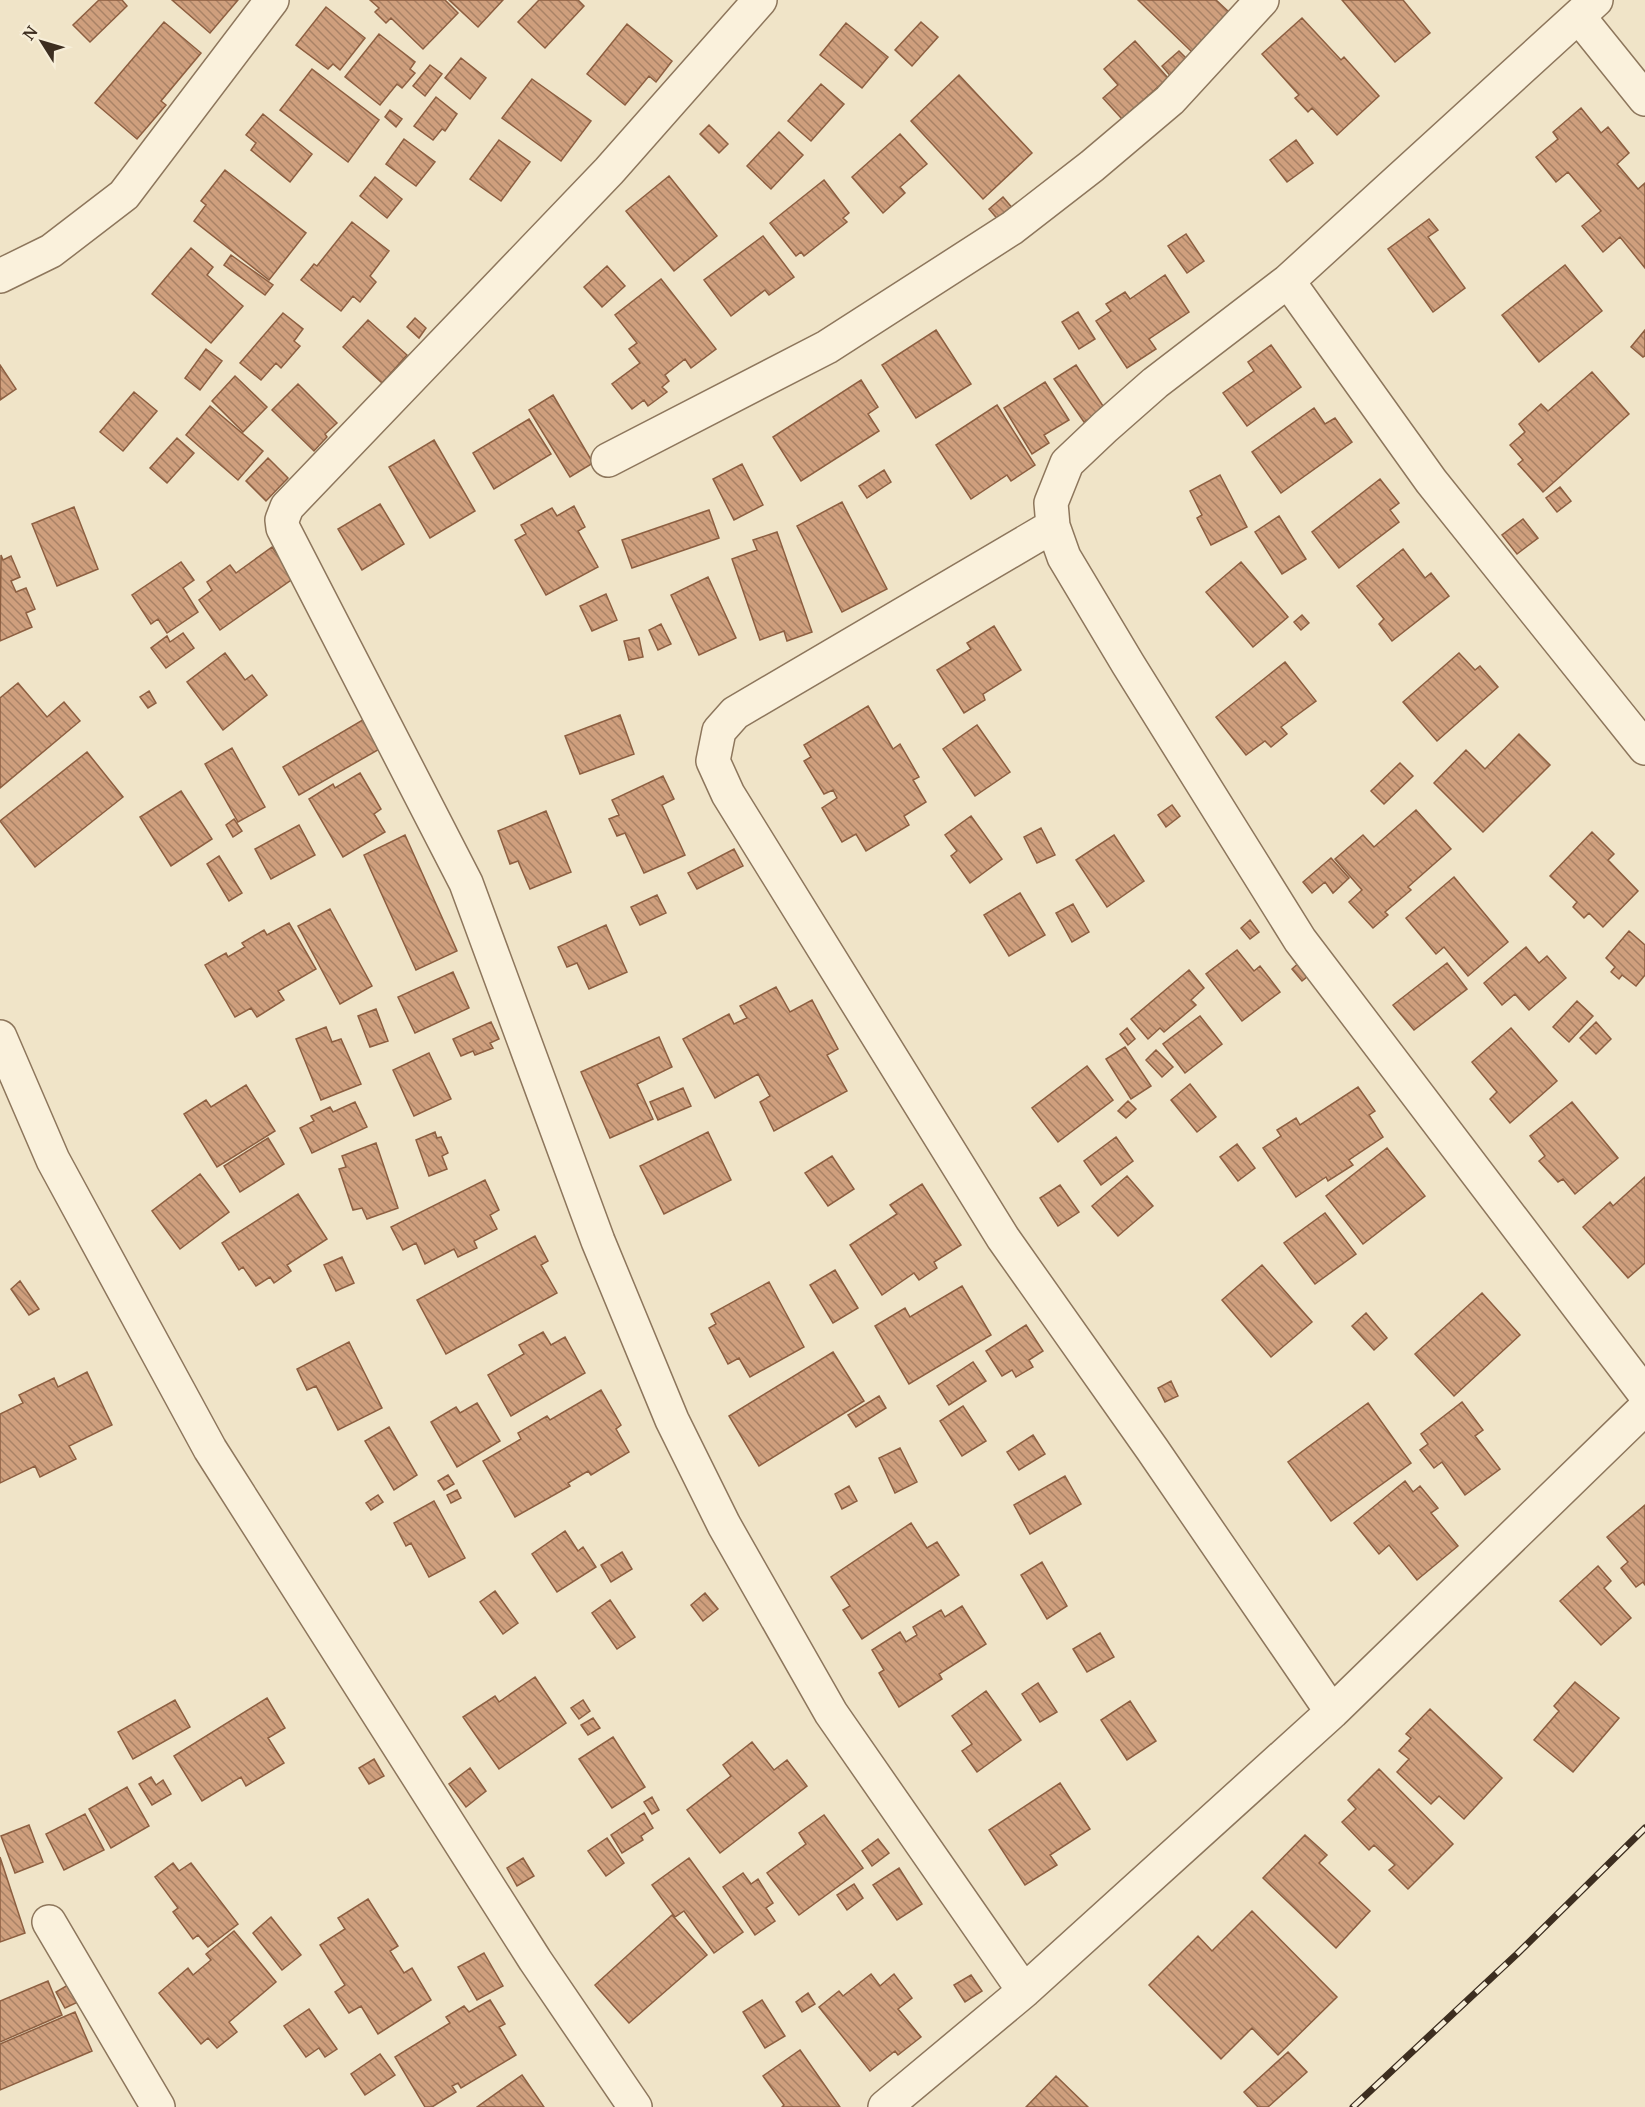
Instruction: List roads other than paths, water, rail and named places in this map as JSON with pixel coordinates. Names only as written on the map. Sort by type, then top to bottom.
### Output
[{"type":"street","points":[[0,276],[51,251],[124,195],[272,0]]},
{"type":"street","points":[[760,0],[609,171],[286,507],[282,520],[283,528],[466,883],[598,1241],[672,1420],[724,1525],[831,1713],[1024,1991]]},
{"type":"street","points":[[608,460],[827,347],[1012,228],[1092,166],[1170,100],[1262,0]]},
{"type":"street","points":[[1645,99],[1588,8],[1288,281],[1155,383],[1067,463],[1051,503],[1053,526],[1064,557],[1300,940],[1645,1394]]},
{"type":"street","points":[[1288,281],[1431,481],[1645,748]]},
{"type":"street","points":[[1053,526],[735,713],[719,731],[713,761],[728,794],[1002,1238],[1152,1449],[1332,1712]]},
{"type":"street","points":[[0,1036],[53,1161],[210,1449],[535,1960],[635,2107]]},
{"type":"street","points":[[885,2107],[1024,1991],[1332,1712],[1645,1408]]},
{"type":"street","points":[[49,1922],[158,2107]]},
{"type":"railway","points":[[1353,2107],[1517,1954],[1645,1828]]}]
